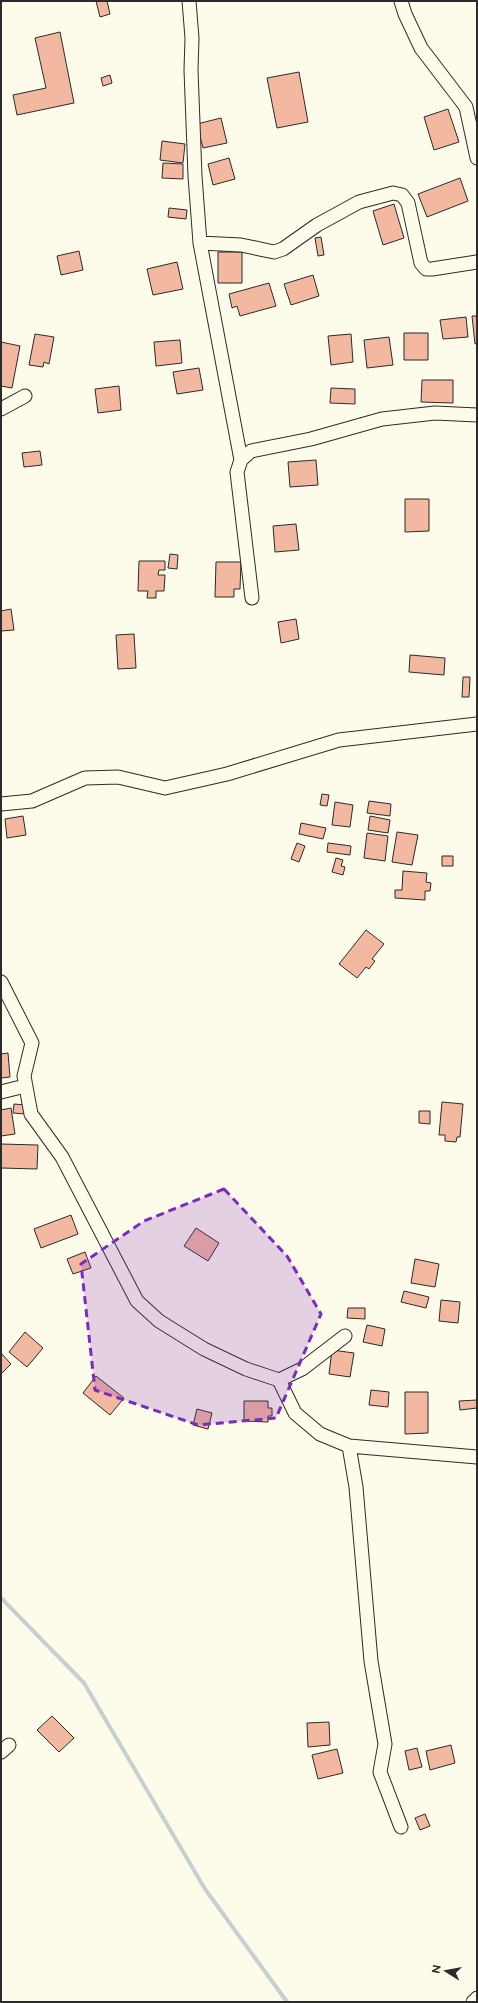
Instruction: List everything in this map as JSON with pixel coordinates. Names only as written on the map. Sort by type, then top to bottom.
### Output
[{"type":"street","points":[[189,1],[192,38],[191,70],[195,176],[200,243],[241,460],[238,472],[252,598]]},
{"type":"street","points":[[401,1],[405,14],[421,48],[466,107],[477,158]]},
{"type":"street","points":[[200,243],[241,245],[274,252],[283,249],[317,225],[359,202],[393,193],[402,196],[408,203],[421,262],[426,269],[477,262]]},
{"type":"street","points":[[1,409],[25,396]]},
{"type":"street","points":[[241,460],[251,450],[311,439],[382,419],[435,413],[477,415]]},
{"type":"street","points":[[1,804],[32,801],[85,778],[118,777],[165,788],[227,774],[339,740],[477,724]]},
{"type":"street","points":[[1,982],[32,1043],[24,1076],[31,1114],[62,1157],[138,1301],[159,1321],[204,1350],[246,1369],[279,1380],[302,1369],[345,1336]]},
{"type":"street","points":[[1,1092],[25,1086]]},
{"type":"street","points":[[279,1380],[295,1413],[320,1434],[349,1446],[477,1457]]},
{"type":"street","points":[[349,1446],[356,1487],[371,1661],[385,1744],[380,1772],[401,1828]]},
{"type":"street","points":[[473,2002],[477,1998]]},
{"type":"highlighted area","points":[[224,1189],[287,1256],[321,1314],[276,1418],[198,1425],[95,1390],[81,1264],[144,1221]]},
{"type":"building","points":[[96,1],[107,1],[110,14],[100,17]]},
{"type":"building","points":[[60,32],[74,103],[17,115],[13,95],[46,88],[35,38]]},
{"type":"building","points":[[299,72],[308,122],[277,128],[267,78]]},
{"type":"building","points":[[110,75],[112,83],[103,86],[101,78]]},
{"type":"building","points":[[448,109],[459,142],[434,150],[424,117]]},
{"type":"building","points":[[221,118],[227,143],[203,148],[197,124]]},
{"type":"building","points":[[162,141],[185,144],[183,163],[160,160]]},
{"type":"building","points":[[229,158],[235,179],[213,185],[208,164]]},
{"type":"building","points":[[163,163],[183,164],[183,179],[162,178]]},
{"type":"building","points":[[460,178],[468,201],[427,217],[418,194]]},
{"type":"building","points":[[394,204],[404,238],[383,245],[373,211]]},
{"type":"building","points":[[169,208],[187,210],[186,219],[168,217]]},
{"type":"building","points":[[321,237],[324,255],[318,256],[315,238]]},
{"type":"building","points":[[79,251],[83,270],[61,275],[57,256]]},
{"type":"building","points":[[218,252],[242,252],[242,283],[218,283]]},
{"type":"building","points":[[177,262],[183,289],[153,295],[147,269]]},
{"type":"building","points":[[313,275],[319,296],[291,305],[284,284]]},
{"type":"building","points":[[269,283],[276,306],[240,316],[237,306],[232,308],[229,294]]},
{"type":"building","points":[[472,316],[477,316],[477,343],[475,344]]},
{"type":"building","points":[[466,317],[468,337],[443,339],[440,320]]},
{"type":"building","points":[[404,333],[428,333],[428,360],[404,360]]},
{"type":"building","points":[[35,334],[54,337],[49,364],[44,362],[43,367],[29,365]]},
{"type":"building","points":[[351,334],[353,362],[331,365],[328,336]]},
{"type":"building","points":[[389,337],[393,365],[367,368],[364,340]]},
{"type":"building","points":[[180,340],[182,363],[156,366],[154,342]]},
{"type":"building","points":[[1,342],[20,346],[12,388],[1,386]]},
{"type":"building","points":[[199,368],[203,390],[177,394],[173,372]]},
{"type":"building","points":[[422,380],[453,380],[453,403],[421,402]]},
{"type":"building","points":[[119,386],[121,410],[98,413],[95,389]]},
{"type":"building","points":[[331,388],[355,389],[355,404],[330,403]]},
{"type":"building","points":[[40,451],[42,465],[24,467],[22,453]]},
{"type":"building","points":[[316,460],[318,485],[290,487],[288,462]]},
{"type":"building","points":[[405,499],[429,499],[429,531],[405,532]]},
{"type":"building","points":[[296,524],[299,550],[275,552],[273,526]]},
{"type":"building","points":[[170,554],[178,555],[177,569],[168,568]]},
{"type":"building","points":[[139,561],[165,561],[165,570],[159,570],[158,575],[165,575],[164,591],[156,591],[156,598],[147,598],[148,591],[138,591]]},
{"type":"building","points":[[216,562],[241,562],[240,589],[234,589],[234,597],[215,597]]},
{"type":"building","points":[[11,609],[14,630],[1,631],[1,611]]},
{"type":"building","points":[[296,619],[299,639],[281,643],[278,622]]},
{"type":"building","points":[[134,634],[136,668],[118,669],[116,635]]},
{"type":"building","points":[[410,655],[445,658],[444,675],[409,672]]},
{"type":"building","points":[[463,677],[470,677],[469,697],[462,697]]},
{"type":"building","points":[[322,794],[329,795],[327,806],[320,805]]},
{"type":"building","points":[[369,801],[391,804],[390,816],[367,813]]},
{"type":"building","points":[[335,802],[353,805],[350,827],[332,825]]},
{"type":"building","points":[[23,816],[26,835],[7,838],[5,819]]},
{"type":"building","points":[[370,816],[390,820],[388,833],[368,830]]},
{"type":"building","points":[[301,823],[326,828],[323,839],[299,834]]},
{"type":"building","points":[[397,832],[418,835],[412,865],[392,862]]},
{"type":"building","points":[[367,833],[388,836],[385,861],[364,858]]},
{"type":"building","points":[[297,843],[305,846],[299,862],[291,859]]},
{"type":"building","points":[[328,843],[351,846],[350,855],[327,852]]},
{"type":"building","points":[[442,856],[453,856],[453,866],[442,866]]},
{"type":"building","points":[[336,858],[343,860],[341,866],[345,867],[343,875],[332,872]]},
{"type":"building","points":[[403,871],[427,873],[426,882],[431,883],[430,891],[425,891],[425,900],[395,898],[395,890],[402,890]]},
{"type":"building","points":[[366,930],[384,944],[372,959],[375,961],[369,969],[366,967],[357,978],[339,964]]},
{"type":"building","points":[[8,1053],[10,1077],[1,1078],[1,1054]]},
{"type":"building","points":[[442,1102],[463,1104],[460,1137],[457,1137],[456,1142],[445,1141],[445,1135],[439,1135]]},
{"type":"building","points":[[14,1104],[26,1105],[26,1114],[13,1113]]},
{"type":"building","points":[[11,1108],[15,1134],[1,1136],[1,1110]]},
{"type":"building","points":[[419,1111],[430,1111],[430,1124],[419,1123]]},
{"type":"building","points":[[1,1144],[38,1145],[37,1169],[1,1168]]},
{"type":"building","points":[[71,1215],[78,1234],[41,1248],[34,1229]]},
{"type":"building","points":[[196,1228],[219,1243],[208,1261],[184,1246]]},
{"type":"building","points":[[85,1252],[91,1268],[73,1274],[67,1259]]},
{"type":"building","points":[[415,1259],[439,1264],[435,1287],[411,1283]]},
{"type":"building","points":[[404,1291],[429,1297],[426,1308],[401,1302]]},
{"type":"building","points":[[441,1300],[460,1302],[458,1323],[439,1321]]},
{"type":"building","points":[[348,1308],[365,1308],[365,1319],[347,1318]]},
{"type":"building","points":[[367,1325],[385,1329],[382,1346],[363,1342]]},
{"type":"building","points":[[25,1332],[43,1348],[27,1367],[9,1352]]},
{"type":"building","points":[[332,1350],[354,1353],[350,1377],[329,1374]]},
{"type":"building","points":[[1,1353],[11,1364],[1,1374]]},
{"type":"building","points":[[96,1376],[124,1398],[110,1415],[83,1393]]},
{"type":"building","points":[[371,1390],[389,1392],[388,1407],[369,1405]]},
{"type":"building","points":[[405,1392],[428,1392],[428,1433],[405,1434]]},
{"type":"building","points":[[477,1400],[477,1408],[460,1410],[459,1401]]},
{"type":"building","points":[[244,1401],[268,1401],[268,1408],[272,1408],[272,1416],[268,1416],[268,1422],[244,1421]]},
{"type":"building","points":[[197,1409],[212,1413],[208,1429],[193,1425]]},
{"type":"building","points":[[52,1716],[74,1738],[59,1752],[37,1730]]},
{"type":"building","points":[[329,1722],[330,1745],[308,1747],[307,1723]]},
{"type":"building","points":[[451,1745],[455,1763],[430,1770],[426,1751]]},
{"type":"building","points":[[417,1748],[422,1767],[409,1770],[405,1751]]},
{"type":"building","points":[[337,1749],[343,1773],[318,1779],[312,1755]]},
{"type":"building","points":[[425,1814],[430,1826],[420,1830],[415,1818]]},
{"type":"waterway","points":[[1,1598],[84,1683],[205,1889],[287,2002]]}]
